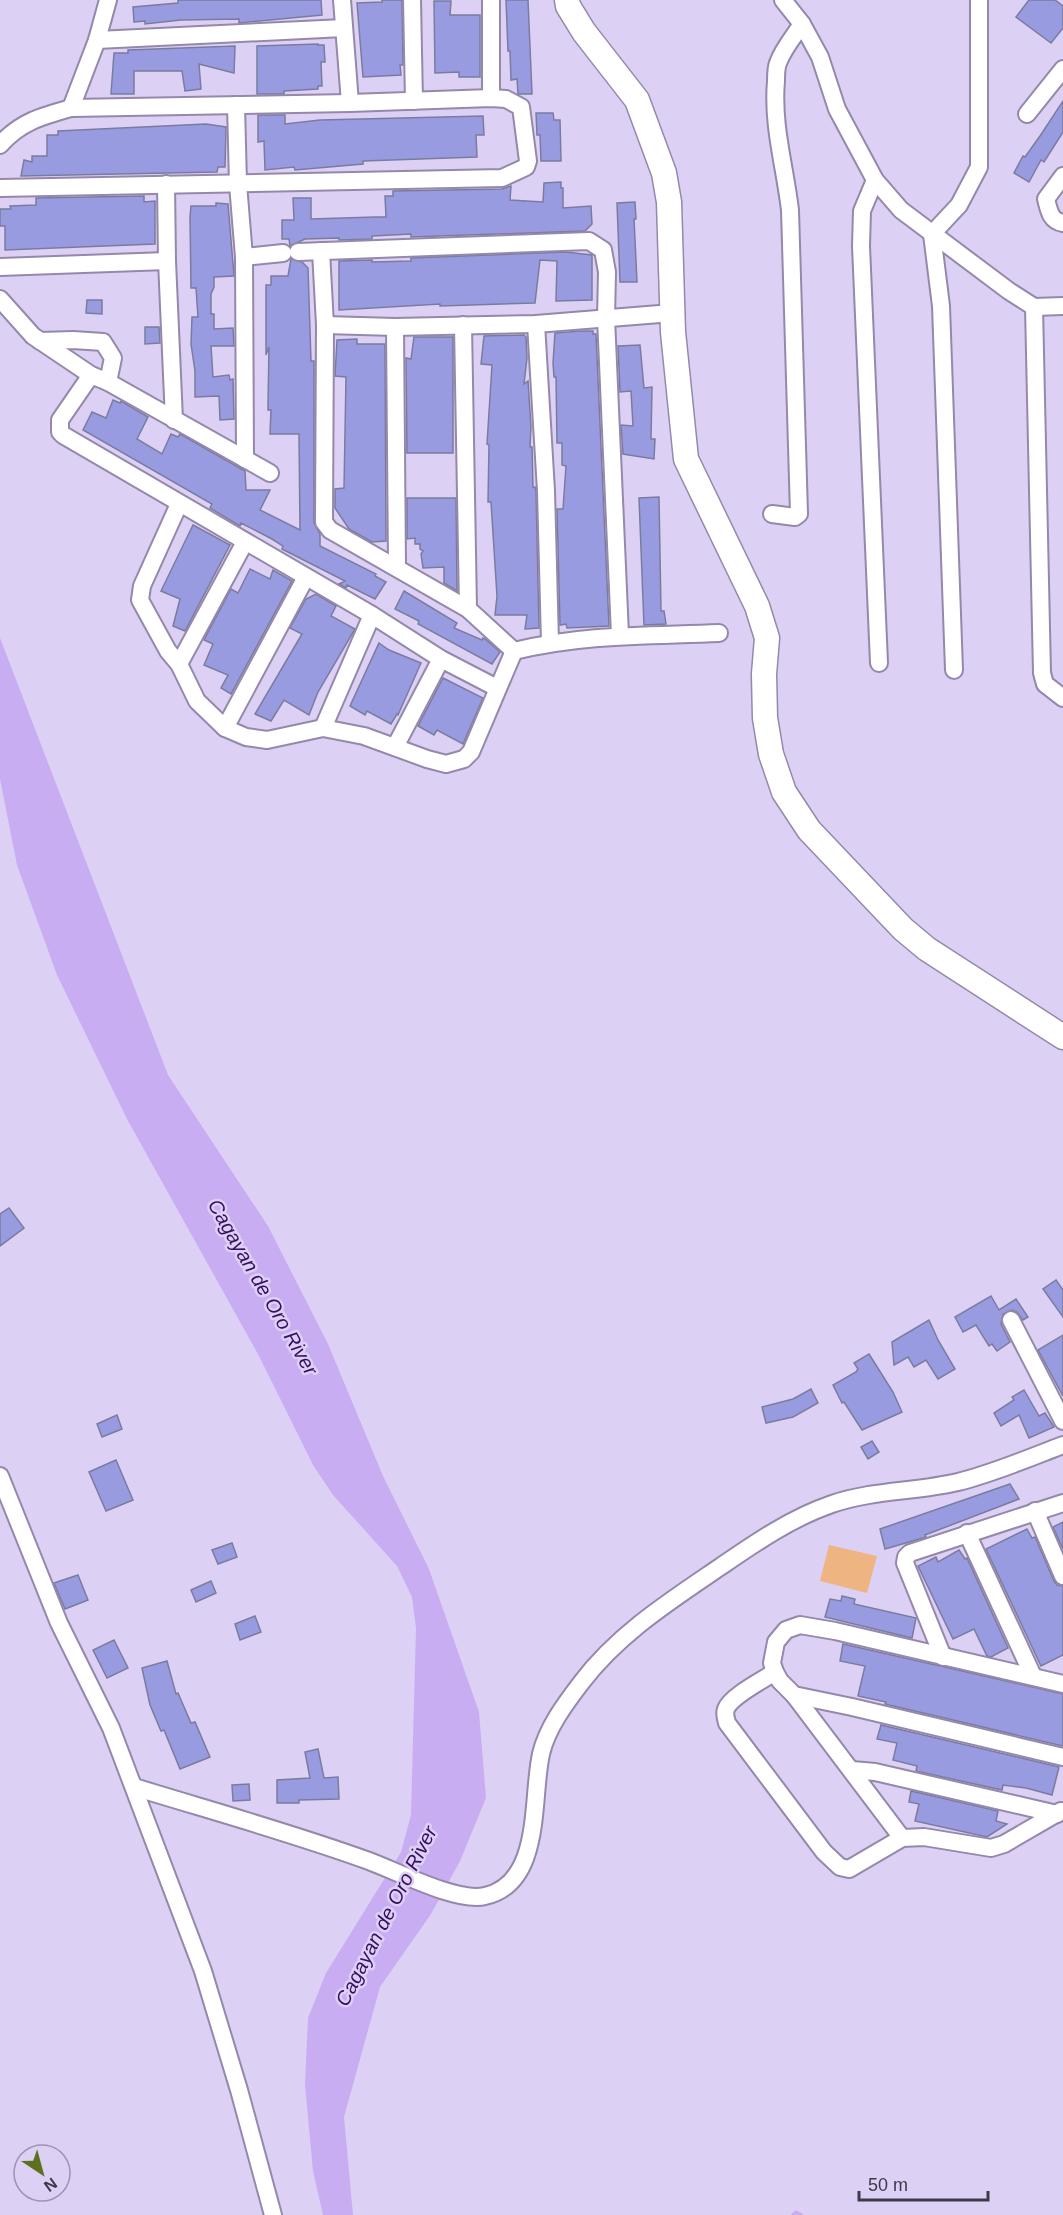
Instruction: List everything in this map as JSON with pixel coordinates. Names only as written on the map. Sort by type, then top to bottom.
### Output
[{"type":"street","points":[[71,108],[97,40],[108,0]]},
{"type":"street","points":[[342,0],[350,103]]},
{"type":"street","points":[[412,0],[414,101]]},
{"type":"street","points":[[491,0],[491,98]]},
{"type":"street","points":[[567,0],[568,6],[584,32],[637,100],[664,173],[669,202],[672,313],[686,459],[757,606],[767,638],[764,674],[765,718],[771,754],[784,792],[809,830],[903,929],[927,950],[1063,1037]]},
{"type":"street","points":[[783,0],[802,24],[820,57],[837,109],[875,180],[901,210],[1034,307],[1063,306]]},
{"type":"street","points":[[932,234],[959,205],[979,167],[979,0]]},
{"type":"street","points":[[772,514],[795,517],[799,513],[790,210],[786,174],[776,135],[775,91],[777,64],[802,24]]},
{"type":"street","points":[[97,40],[344,28]]},
{"type":"street","points":[[1027,114],[1063,69]]},
{"type":"street","points":[[0,145],[9,135],[35,118],[71,108],[491,98],[511,100],[521,107],[528,161],[526,167],[502,178],[0,188]]},
{"type":"street","points":[[236,105],[238,184],[244,257],[245,459]]},
{"type":"street","points":[[1063,176],[1046,199],[1050,215],[1059,223],[1063,223]]},
{"type":"street","points":[[875,180],[862,211],[861,246],[879,663]]},
{"type":"street","points":[[166,184],[174,420]]},
{"type":"street","points":[[932,234],[941,306],[954,670]]},
{"type":"street","points":[[244,257],[321,251],[589,241],[603,250],[607,272],[606,318],[620,635]]},
{"type":"street","points":[[321,251],[325,326],[324,522],[330,530],[468,609],[514,651]]},
{"type":"street","points":[[0,267],[167,261]]},
{"type":"street","points":[[0,299],[18,322],[40,341],[91,375],[108,382],[270,473]]},
{"type":"street","points":[[1034,307],[1042,673],[1045,684],[1063,698]]},
{"type":"street","points":[[325,326],[536,324],[672,313]]},
{"type":"street","points":[[536,324],[546,491],[550,642]]},
{"type":"street","points":[[464,325],[468,609]]},
{"type":"street","points":[[395,327],[397,567]]},
{"type":"street","points":[[40,341],[103,342],[113,358],[108,382]]},
{"type":"street","points":[[91,375],[60,420],[60,432],[77,445],[372,615],[441,659],[497,688]]},
{"type":"street","points":[[179,504],[142,586],[140,600],[168,651],[179,664],[197,700],[225,729],[246,737],[267,740],[323,728],[364,736],[446,764],[464,759],[471,752],[514,651]]},
{"type":"street","points":[[179,664],[245,542]]},
{"type":"street","points":[[225,729],[306,577]]},
{"type":"street","points":[[323,728],[372,615]]},
{"type":"street","points":[[514,651],[550,642],[620,635],[719,633]]},
{"type":"street","points":[[395,747],[441,659]]},
{"type":"street","points":[[1011,1320],[1063,1421]]},
{"type":"street","points":[[134,1788],[368,1860],[463,1897],[485,1896],[503,1888],[521,1870],[530,1847],[541,1756],[546,1737],[581,1683],[600,1660],[654,1611],[780,1528],[809,1513],[863,1496],[958,1482],[1063,1445]]},
{"type":"street","points":[[0,1476],[59,1623],[111,1728],[203,1971],[273,2215]]},
{"type":"street","points":[[943,1657],[905,1563],[906,1557],[910,1553],[967,1533],[1063,1503]]},
{"type":"street","points":[[1035,1511],[1063,1576]]},
{"type":"street","points":[[967,1533],[1033,1676]]},
{"type":"street","points":[[902,1838],[794,1695],[780,1681],[772,1664],[776,1642],[786,1630],[800,1625],[836,1631],[1063,1684]]},
{"type":"street","points":[[775,1672],[737,1696],[726,1707],[727,1723],[824,1852],[840,1867],[849,1869],[902,1838],[924,1837],[992,1848],[1004,1844],[1060,1812]]},
{"type":"street","points":[[794,1695],[1063,1757]]},
{"type":"street","points":[[852,1770],[875,1772],[1060,1812]]},
{"type":"shaded area","points":[[829,1545],[877,1556],[867,1593],[820,1581]]},
{"type":"water","name":"Cagayan de Oro River","points":[[0,638],[168,1075],[268,1226],[328,1344],[383,1476],[429,1569],[479,1712],[486,1798],[460,1861],[431,1914],[380,1987],[344,2117],[353,2215],[323,2215],[313,2171],[305,2085],[308,2018],[326,1973],[401,1852],[411,1815],[416,1628],[412,1597],[397,1566],[333,1495],[313,1465],[259,1356],[127,1119],[57,975],[17,865],[0,779]]},
{"type":"building","points":[[178,0],[321,0],[322,15],[239,23],[239,19],[181,20],[145,24],[145,21],[134,22],[133,7],[178,3]]},
{"type":"building","points":[[382,0],[402,0],[403,65],[400,65],[401,75],[363,77],[357,3],[382,2]]},
{"type":"building","points":[[506,0],[528,0],[532,94],[518,94],[517,79],[511,80]]},
{"type":"building","points":[[1029,0],[1055,0],[1063,6],[1063,28],[1051,43],[1016,17]]},
{"type":"building","points":[[434,1],[451,1],[450,15],[480,15],[480,77],[459,77],[459,72],[435,73]]},
{"type":"building","points":[[324,45],[325,62],[321,62],[322,86],[318,86],[318,89],[284,91],[284,94],[257,94],[257,46]]},
{"type":"building","points":[[235,46],[234,73],[199,64],[201,89],[185,91],[182,71],[134,71],[134,94],[111,94],[114,53],[128,53],[128,50]]},
{"type":"building","points":[[1063,101],[1063,132],[1044,162],[1041,160],[1029,182],[1014,173],[1023,156],[1025,157]]},
{"type":"building","points":[[536,113],[553,113],[554,120],[560,120],[561,161],[541,161]]},
{"type":"building","points":[[258,115],[285,115],[285,124],[320,120],[483,116],[484,135],[476,135],[477,157],[363,161],[363,164],[295,170],[294,167],[265,170],[264,141],[258,142]]},
{"type":"building","points":[[206,124],[226,127],[225,167],[218,167],[217,172],[21,176],[24,160],[32,162],[32,156],[47,156],[47,135],[58,135],[58,131]]},
{"type":"building","points":[[561,182],[563,208],[591,206],[592,224],[585,231],[411,237],[411,234],[339,240],[339,238],[305,239],[290,246],[289,239],[282,239],[282,220],[294,220],[293,198],[311,198],[311,219],[386,217],[385,196],[393,196],[393,191],[502,189],[511,186],[510,200],[543,202],[544,183]]},
{"type":"building","points":[[144,196],[144,202],[155,201],[155,244],[5,250],[5,226],[0,226],[0,209],[11,209],[10,206],[36,205],[36,198]]},
{"type":"building","points":[[635,202],[637,282],[620,282],[617,203]]},
{"type":"building","points":[[216,203],[228,204],[234,276],[214,277],[211,294],[214,329],[233,328],[234,346],[211,346],[213,377],[229,375],[230,380],[233,379],[234,419],[220,420],[219,396],[195,397],[195,371],[191,344],[192,317],[198,317],[196,288],[191,288],[191,206],[216,206]]},
{"type":"building","points":[[565,252],[592,255],[592,300],[556,301],[557,261],[540,260],[535,303],[440,306],[440,304],[339,310],[339,261],[411,261],[411,258]]},
{"type":"building","points":[[291,259],[302,262],[308,268],[311,361],[314,361],[314,523],[320,534],[320,546],[376,574],[375,576],[386,582],[375,599],[347,585],[346,588],[339,584],[345,581],[282,549],[283,546],[272,539],[241,523],[240,526],[210,508],[212,504],[83,430],[92,412],[106,418],[113,400],[120,403],[121,401],[148,417],[137,439],[162,454],[171,434],[178,437],[180,434],[245,471],[246,490],[270,490],[260,510],[300,530],[299,434],[270,434],[269,347],[266,355],[266,285],[271,285],[271,276],[288,276]]},
{"type":"building","points":[[87,300],[102,300],[102,314],[86,313]]},
{"type":"building","points":[[145,327],[159,327],[160,343],[145,344]]},
{"type":"building","points":[[593,331],[593,334],[596,334],[609,626],[567,628],[566,624],[560,625],[557,509],[563,509],[566,466],[562,465],[562,443],[557,443],[556,377],[554,377],[553,363],[555,333]]},
{"type":"building","points":[[524,335],[527,358],[524,384],[528,381],[530,447],[532,447],[533,487],[536,491],[539,628],[525,629],[527,615],[495,615],[497,596],[491,502],[488,502],[489,445],[487,444],[492,365],[481,364],[484,336]]},
{"type":"building","points":[[414,337],[453,337],[453,453],[407,453],[406,358],[411,359]]},
{"type":"building","points":[[357,339],[357,344],[385,344],[386,541],[372,542],[349,529],[335,508],[335,489],[344,488],[346,377],[335,376],[337,340]]},
{"type":"building","points":[[640,345],[644,388],[652,387],[651,439],[655,439],[654,459],[623,454],[621,425],[633,426],[631,391],[620,392],[618,346]]},
{"type":"building","points":[[659,497],[661,611],[664,611],[666,624],[644,625],[639,498]]},
{"type":"building","points":[[407,498],[456,498],[457,591],[444,583],[444,567],[423,568],[421,554],[423,551],[420,549],[420,544],[415,544],[415,538],[407,539]]},
{"type":"building","points":[[193,525],[230,545],[185,631],[173,626],[180,599],[161,591]]},
{"type":"building","points":[[250,569],[270,579],[273,570],[292,581],[231,694],[221,688],[228,675],[204,665],[213,644],[204,640],[231,589],[238,593]]},
{"type":"building","points":[[404,591],[457,623],[454,628],[482,640],[485,639],[500,652],[492,664],[395,609]]},
{"type":"building","points":[[316,594],[336,606],[331,616],[355,629],[318,692],[309,715],[284,700],[271,721],[255,714],[302,634],[290,628],[306,599]]},
{"type":"building","points":[[379,643],[389,650],[421,663],[398,715],[391,724],[367,711],[365,715],[350,706]]},
{"type":"building","points":[[443,678],[483,698],[463,744],[437,730],[434,735],[418,726]]},
{"type":"building","points":[[9,1208],[24,1228],[0,1246],[0,1214]]},
{"type":"building","points":[[1056,1280],[1063,1290],[1063,1317],[1043,1289]]},
{"type":"building","points":[[991,1296],[999,1310],[1016,1299],[1028,1317],[1023,1320],[1017,1312],[1012,1310],[1003,1314],[1001,1324],[1010,1342],[997,1351],[992,1344],[989,1346],[976,1325],[963,1332],[955,1317]]},
{"type":"building","points":[[929,1320],[955,1369],[938,1379],[926,1360],[914,1367],[908,1357],[894,1365],[892,1342]]},
{"type":"building","points":[[1063,1335],[1063,1396],[1038,1350]]},
{"type":"building","points":[[869,1354],[893,1392],[902,1412],[862,1430],[844,1402],[842,1403],[833,1385],[856,1372],[858,1369],[854,1363]]},
{"type":"building","points":[[811,1389],[818,1403],[793,1417],[766,1423],[762,1407],[793,1399]]},
{"type":"building","points":[[1024,1390],[1039,1416],[1045,1413],[1054,1427],[1029,1438],[1019,1415],[1001,1426],[994,1413],[1014,1400],[1012,1397]]},
{"type":"building","points":[[117,1415],[122,1429],[102,1437],[97,1424]]},
{"type":"building","points":[[872,1441],[879,1452],[868,1459],[861,1447]]},
{"type":"building","points":[[116,1460],[133,1500],[106,1511],[89,1472]]},
{"type":"building","points":[[1010,1484],[1019,1499],[925,1535],[926,1537],[885,1549],[880,1529]]},
{"type":"building","points":[[1063,1522],[1063,1549],[1053,1527]]},
{"type":"building","points":[[1027,1529],[1032,1538],[1035,1537],[1054,1581],[1057,1585],[1063,1586],[1063,1655],[1041,1666],[986,1549]]},
{"type":"building","points":[[232,1543],[237,1557],[218,1564],[212,1550]]},
{"type":"building","points":[[959,1550],[965,1559],[967,1558],[1008,1648],[991,1657],[987,1656],[974,1629],[953,1639],[918,1566],[936,1557],[938,1562]]},
{"type":"building","points":[[78,1575],[88,1600],[65,1609],[54,1583]]},
{"type":"building","points":[[211,1581],[216,1593],[196,1602],[191,1590]]},
{"type":"building","points":[[842,1596],[855,1599],[854,1604],[916,1618],[912,1638],[825,1617],[830,1599],[841,1601]]},
{"type":"building","points":[[255,1616],[261,1632],[240,1640],[235,1624]]},
{"type":"building","points":[[114,1640],[128,1668],[107,1678],[93,1650]]},
{"type":"building","points":[[843,1644],[1063,1694],[1063,1746],[858,1696],[865,1666],[840,1661]]},
{"type":"building","points":[[167,1661],[176,1694],[178,1693],[191,1723],[195,1722],[210,1757],[180,1769],[164,1730],[161,1731],[150,1705],[142,1668]]},
{"type":"building","points":[[881,1725],[1059,1767],[1052,1795],[1003,1785],[1002,1790],[916,1771],[917,1766],[893,1760],[897,1743],[877,1739]]},
{"type":"building","points":[[318,1749],[324,1778],[338,1777],[339,1799],[277,1803],[277,1780],[310,1778],[305,1752]]},
{"type":"building","points":[[249,1784],[250,1800],[233,1801],[232,1785]]},
{"type":"building","points":[[911,1791],[998,1811],[996,1821],[1007,1824],[987,1837],[915,1821],[919,1804],[909,1802]]},
{"type":"waterway","points":[[794,2215],[796,2213],[800,2215]]}]
